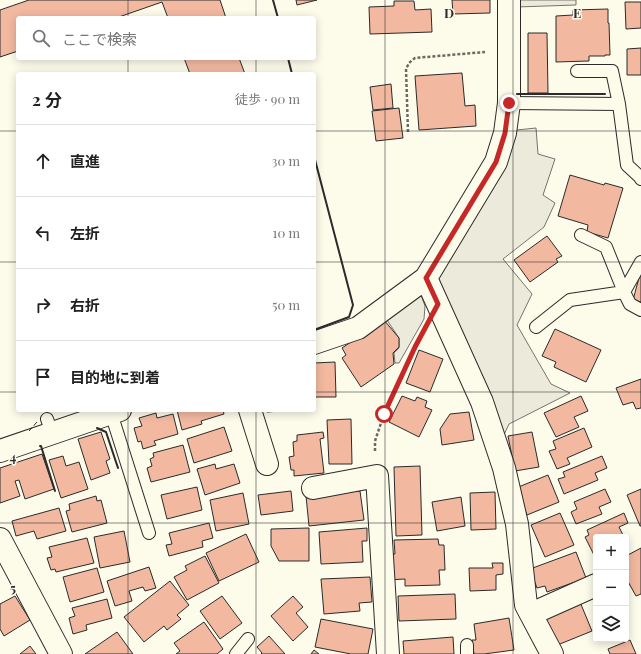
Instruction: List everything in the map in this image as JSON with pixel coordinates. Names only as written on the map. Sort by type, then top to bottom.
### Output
[{"type":"street","points":[[316,342],[358,328],[426,278],[496,162],[505,133],[509,103],[508,0]]},
{"type":"street","points":[[426,278],[482,402],[504,468],[517,524],[526,605],[552,654]]},
{"type":"street","points":[[0,451],[50,426],[116,412]]},
{"type":"street","points":[[251,412],[267,464]]},
{"type":"street","points":[[312,488],[377,476],[388,654]]},
{"type":"street","points":[[0,539],[61,654]]},
{"type":"street","points":[[531,614],[593,586]]},
{"type":"lane","points":[[577,71],[612,71],[619,104],[627,165],[640,177],[641,180]]},
{"type":"lane","points":[[509,103],[619,104]]},
{"type":"lane","points":[[581,235],[606,247],[630,304],[641,310]]},
{"type":"lane","points":[[624,292],[641,262]]},
{"type":"lane","points":[[536,328],[570,300],[624,292]]},
{"type":"lane","points":[[116,412],[149,533]]},
{"type":"lane","points":[[236,654],[248,639]]},
{"type":"path","points":[[408,132],[406,69],[409,63],[415,58],[509,50]]},
{"type":"path","points":[[377,476],[375,441],[384,414],[415,347],[438,304]]},
{"type":"shaded area","points":[[515,0],[576,0],[576,5],[516,7]]},
{"type":"shaded area","points":[[536,128],[538,154],[555,159],[543,195],[555,203],[544,227],[503,259],[532,294],[517,325],[551,384],[570,393],[509,424],[502,439],[433,282],[517,130]]},
{"type":"shaded area","points":[[421,295],[425,306],[424,319],[399,363],[395,363],[394,353],[399,348],[399,338],[387,320]]},
{"type":"building","points":[[29,0],[220,0],[225,16],[167,16],[162,2],[122,16],[16,16],[16,52],[0,57],[0,10]]},
{"type":"building","points":[[296,0],[317,0],[297,5]]},
{"type":"building","points":[[452,0],[490,0],[490,13],[453,14]]},
{"type":"building","points":[[394,1],[414,1],[415,10],[431,9],[432,32],[370,34],[369,7],[394,6]]},
{"type":"building","points":[[625,2],[641,2],[641,28],[626,29]]},
{"type":"building","points":[[608,9],[610,55],[589,56],[589,61],[556,62],[556,16],[573,15],[573,10]]},
{"type":"building","points":[[528,33],[547,33],[548,93],[528,93]]},
{"type":"building","points":[[641,48],[641,75],[627,75],[627,49]]},
{"type":"building","points":[[185,60],[240,60],[244,72],[189,72]]},
{"type":"building","points":[[462,73],[465,106],[475,105],[476,126],[419,130],[415,76]]},
{"type":"building","points":[[391,84],[393,108],[373,110],[370,87]]},
{"type":"building","points":[[399,108],[403,138],[376,141],[372,111]]},
{"type":"building","points":[[570,175],[604,185],[605,183],[623,188],[608,238],[587,232],[588,225],[558,216]]},
{"type":"building","points":[[547,236],[562,256],[556,259],[558,262],[530,282],[514,260]]},
{"type":"building","points":[[640,274],[641,275],[641,302],[633,300]]},
{"type":"building","points":[[384,320],[399,338],[399,347],[393,353],[394,364],[361,387],[342,358],[346,355],[342,348]]},
{"type":"building","points":[[555,329],[601,350],[586,382],[554,367],[556,362],[542,356]]},
{"type":"building","points":[[419,350],[443,359],[430,392],[406,383]]},
{"type":"building","points":[[335,362],[336,397],[316,397],[316,363]]},
{"type":"building","points":[[641,379],[641,408],[636,409],[633,402],[623,405],[616,388]]},
{"type":"building","points":[[402,396],[415,401],[417,397],[427,401],[425,407],[432,410],[419,437],[389,422]]},
{"type":"building","points":[[581,396],[588,411],[574,417],[579,427],[556,437],[544,413]]},
{"type":"building","points":[[178,412],[224,412],[224,414],[201,421],[202,424],[182,430]]},
{"type":"building","points":[[469,412],[474,440],[442,445],[440,429],[450,414]]},
{"type":"building","points":[[156,413],[157,418],[173,414],[178,434],[154,441],[156,445],[143,449],[141,441],[138,442],[134,428],[142,426],[139,418]]},
{"type":"building","points":[[351,419],[352,464],[329,464],[327,420]]},
{"type":"building","points":[[224,427],[232,451],[194,463],[187,439]]},
{"type":"building","points":[[584,428],[592,447],[567,458],[570,464],[557,469],[549,451],[556,449],[553,441]]},
{"type":"building","points":[[101,432],[110,459],[106,461],[110,473],[91,480],[78,439]]},
{"type":"building","points":[[323,432],[324,438],[320,439],[324,473],[294,476],[294,470],[291,470],[289,457],[294,456],[293,442],[297,441],[297,435]]},
{"type":"building","points":[[532,432],[539,467],[515,471],[508,436]]},
{"type":"building","points":[[183,445],[190,472],[151,482],[147,468],[152,466],[150,459],[154,457],[153,453]]},
{"type":"building","points":[[42,454],[54,489],[25,499],[19,480],[15,481],[20,496],[0,503],[0,468]]},
{"type":"building","points":[[63,456],[66,466],[79,462],[88,489],[61,498],[49,460]]},
{"type":"building","points":[[602,456],[607,468],[595,473],[598,480],[564,494],[558,479],[565,477],[563,472]]},
{"type":"building","points":[[215,464],[216,469],[234,464],[240,483],[205,495],[197,469]]},
{"type":"building","points":[[420,466],[422,535],[396,536],[394,467]]},
{"type":"building","points":[[548,475],[559,502],[527,515],[516,488]]},
{"type":"building","points":[[197,487],[202,510],[167,519],[161,495]]},
{"type":"building","points":[[605,489],[611,502],[599,507],[602,514],[576,524],[571,512],[577,509],[574,502]]},
{"type":"building","points":[[641,489],[641,526],[640,526],[627,495]]},
{"type":"building","points":[[291,491],[293,511],[261,515],[258,495]]},
{"type":"building","points":[[360,491],[364,520],[309,526],[306,496]]},
{"type":"building","points":[[495,492],[496,529],[471,530],[470,493]]},
{"type":"building","points":[[243,493],[249,524],[216,531],[210,500]]},
{"type":"building","points":[[96,496],[97,501],[101,500],[107,523],[72,532],[66,511],[70,510],[69,504]]},
{"type":"building","points":[[461,497],[465,526],[437,531],[432,502]]},
{"type":"building","points":[[59,508],[66,531],[37,539],[34,531],[16,536],[12,521]]},
{"type":"building","points":[[560,513],[574,545],[545,557],[531,525]]},
{"type":"building","points":[[624,513],[628,523],[619,527],[622,534],[593,534],[593,553],[585,537],[589,535],[587,530]]},
{"type":"building","points":[[209,523],[213,538],[202,541],[203,547],[169,556],[166,545],[172,544],[169,533]]},
{"type":"building","points":[[309,528],[309,561],[279,561],[271,546],[271,529]]},
{"type":"building","points":[[367,528],[367,541],[362,541],[363,562],[321,564],[319,532]]},
{"type":"building","points":[[124,531],[130,562],[100,568],[94,537]]},
{"type":"building","points":[[246,534],[259,562],[219,581],[206,553]]},
{"type":"building","points":[[87,538],[94,563],[56,572],[55,569],[51,570],[47,558],[52,557],[49,547]]},
{"type":"building","points":[[438,539],[439,545],[444,545],[445,570],[439,570],[440,585],[405,586],[405,579],[387,580],[386,554],[395,554],[394,540]]},
{"type":"building","points":[[641,548],[641,594],[636,596],[629,583],[629,554]]},
{"type":"building","points":[[576,552],[586,578],[547,592],[545,586],[537,588],[530,569]]},
{"type":"building","points":[[205,556],[219,583],[187,600],[174,577],[187,570],[185,566]]},
{"type":"building","points":[[492,563],[503,563],[503,574],[496,575],[496,590],[470,591],[469,568],[493,568]]},
{"type":"building","points":[[149,567],[156,588],[145,591],[143,587],[129,591],[132,601],[115,606],[107,581]]},
{"type":"building","points":[[97,568],[104,592],[70,602],[63,577]]},
{"type":"building","points":[[370,577],[372,602],[359,603],[360,611],[324,614],[321,579]]},
{"type":"building","points":[[170,581],[189,605],[177,615],[181,619],[167,630],[164,626],[144,642],[124,617]]},
{"type":"building","points":[[455,594],[456,619],[399,621],[398,596]]},
{"type":"building","points":[[15,596],[30,620],[4,636],[0,629],[0,604]]},
{"type":"building","points":[[222,596],[242,623],[220,639],[200,611]]},
{"type":"building","points":[[293,596],[303,607],[296,613],[308,627],[293,641],[271,616]]},
{"type":"building","points":[[107,599],[112,618],[86,625],[87,630],[73,634],[69,618],[75,616],[72,608]]},
{"type":"building","points":[[580,602],[592,631],[555,646],[543,617]]},
{"type":"building","points":[[509,618],[514,650],[474,654],[472,640],[476,640],[474,624]]},
{"type":"building","points":[[321,619],[373,629],[368,654],[351,654],[315,647]]},
{"type":"building","points":[[204,622],[223,649],[217,654],[176,654],[180,651],[174,643]]},
{"type":"building","points":[[117,632],[133,654],[85,654]]},
{"type":"building","points":[[269,636],[285,654],[261,654],[262,653],[257,647]]},
{"type":"building","points":[[453,637],[454,654],[404,654],[403,641]]},
{"type":"building","points":[[629,640],[636,654],[610,654],[608,649],[625,642],[629,642]]},
{"type":"building","points":[[30,646],[36,654],[20,654]]},
{"type":"building","points":[[314,650],[319,654],[311,654]]},
{"type":"fence","points":[[29,431],[37,422]]},
{"type":"wall","points":[[273,0],[277,16]]},
{"type":"wall","points":[[288,60],[292,72]]},
{"type":"wall","points":[[517,94],[605,94]]},
{"type":"wall","points":[[316,164],[353,305],[349,317],[316,329]]},
{"type":"wall","points":[[97,428],[106,432],[118,468]]},
{"type":"wall","points":[[40,446],[55,491]]},
{"type":"route","points":[[384,414],[415,347],[438,304],[426,278],[456,231],[496,162],[505,133],[509,103]]}]
